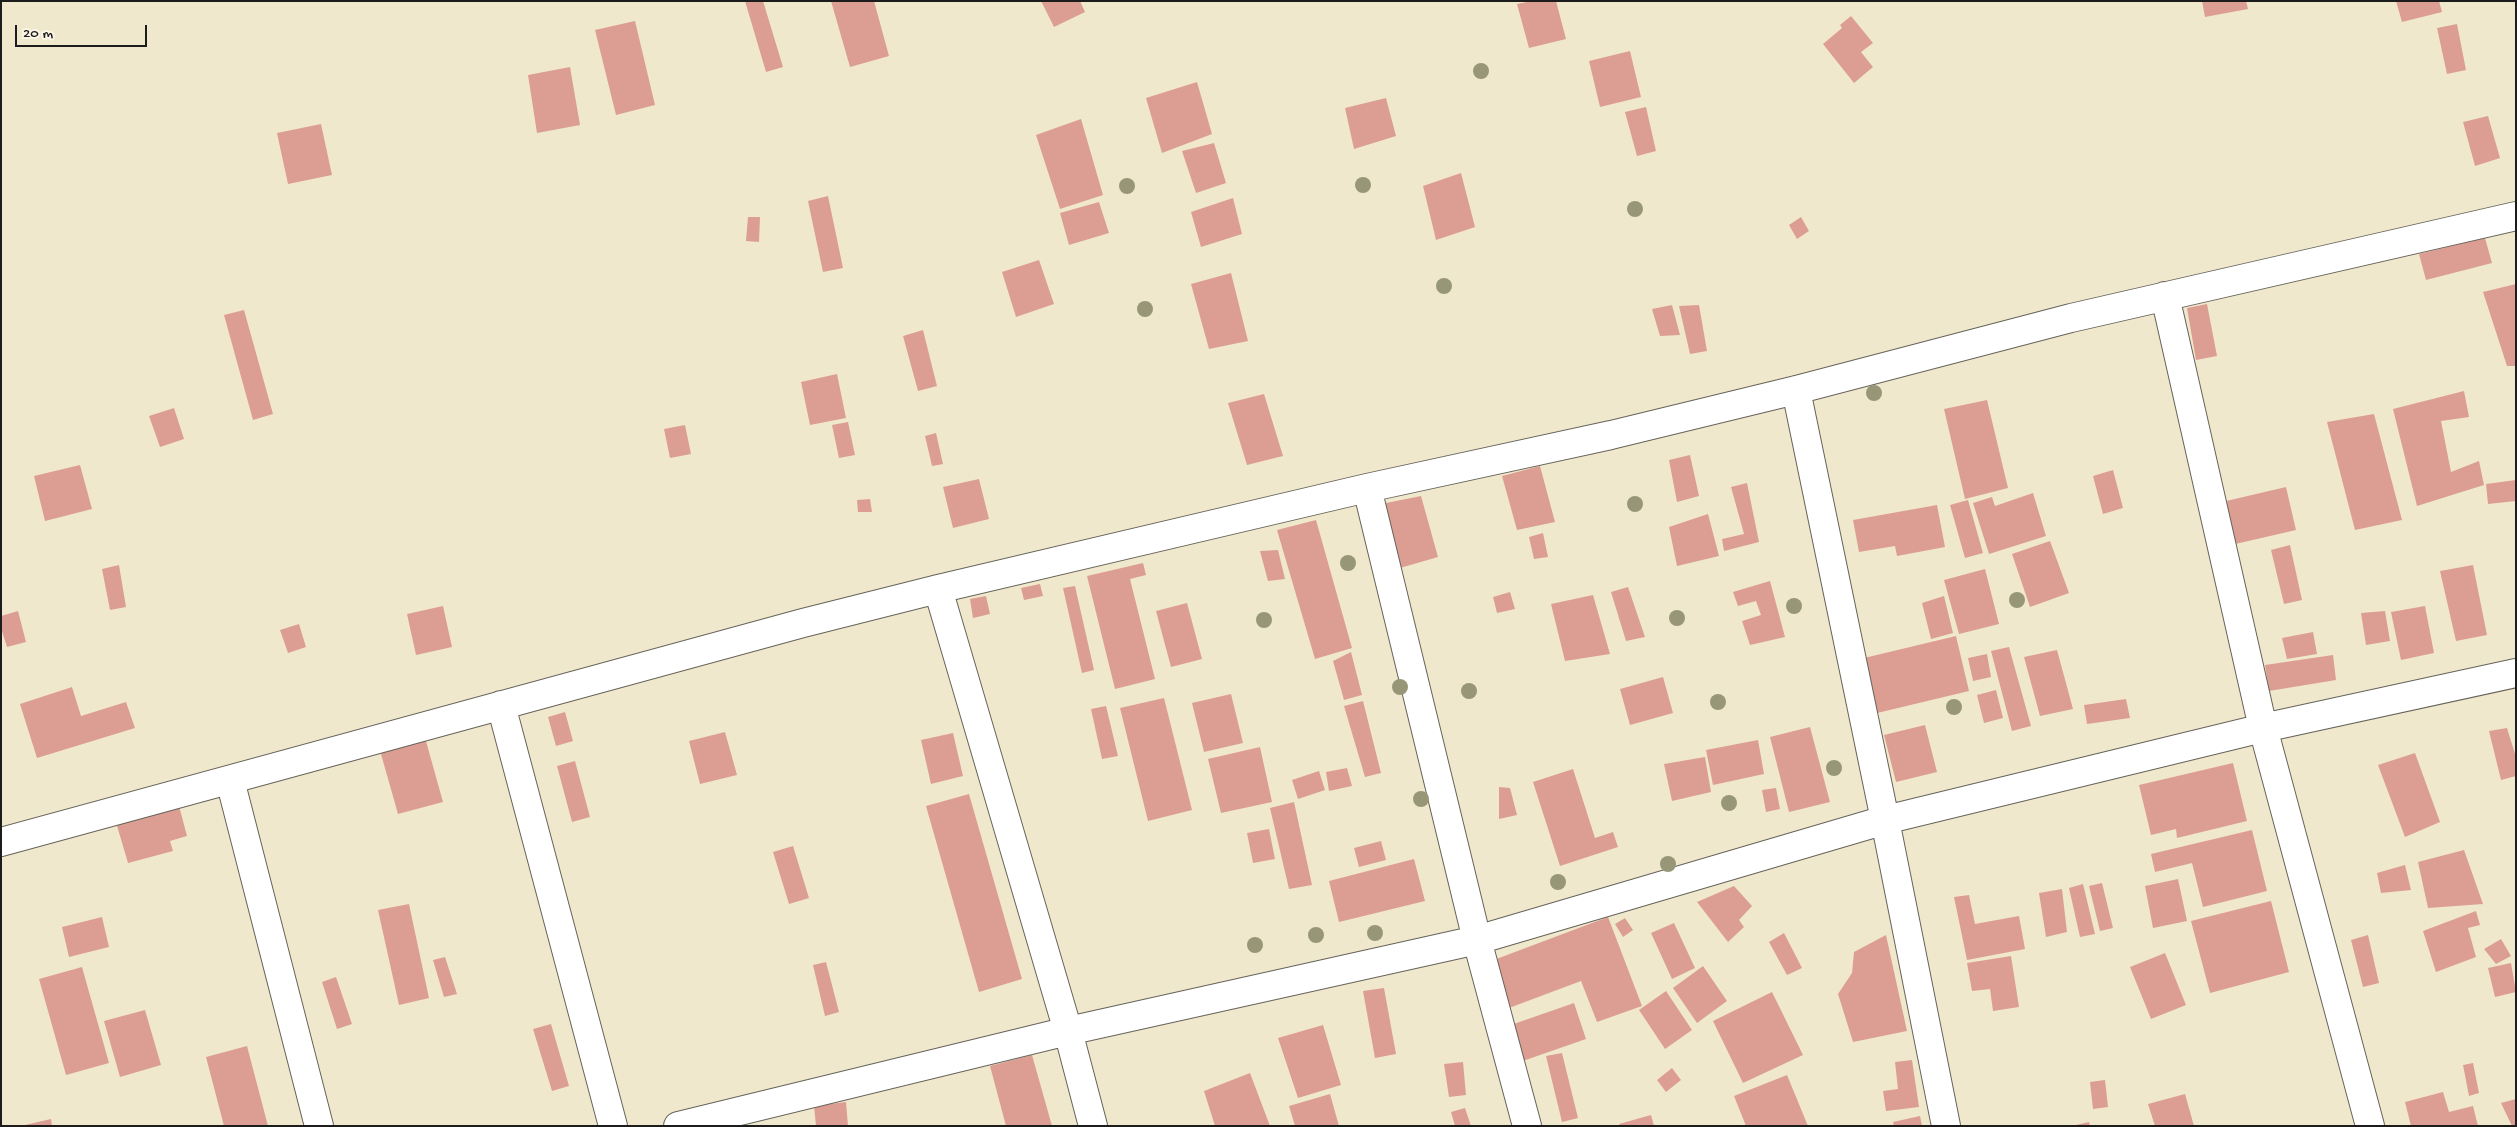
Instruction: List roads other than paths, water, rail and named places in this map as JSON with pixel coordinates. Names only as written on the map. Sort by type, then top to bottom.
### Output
[{"type":"street","points":[[1,842],[802,623],[938,589],[1367,488],[1611,435],[1796,390],[2071,318],[2516,216]]},
{"type":"street","points":[[2165,296],[2263,728],[2370,1126]]},
{"type":"street","points":[[1796,390],[1946,1126]]},
{"type":"street","points":[[1367,488],[1477,940],[1527,1126]]},
{"type":"street","points":[[938,589],[1068,1031],[1092,1126]]},
{"type":"street","points":[[678,1126],[1068,1031],[1477,940],[1885,820],[2263,728],[2516,673]]},
{"type":"street","points":[[501,706],[613,1126]]},
{"type":"street","points":[[230,780],[318,1126]]}]
